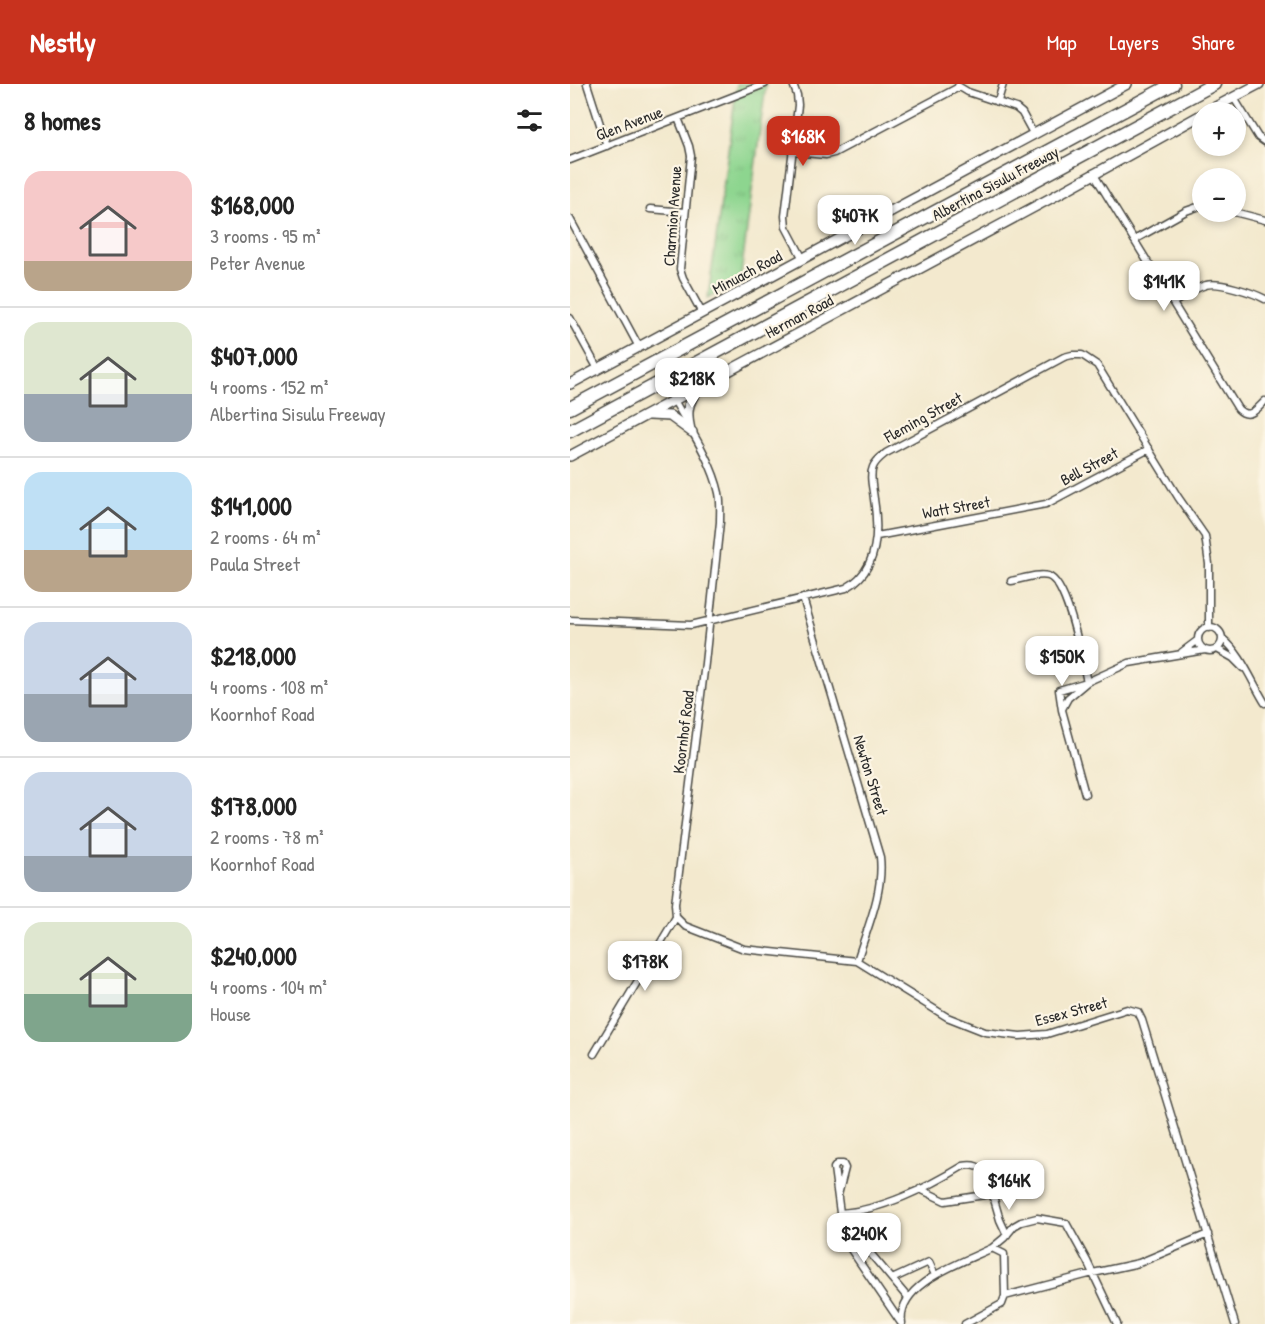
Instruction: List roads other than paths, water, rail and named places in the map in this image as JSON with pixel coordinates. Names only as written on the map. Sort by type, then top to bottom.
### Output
[{"type":"highway","name":"Albertina Sisulu Freeway","points":[[570,408],[1173,84]]},
{"type":"highway","name":"Albertina Sisulu Freeway","points":[[570,431],[1214,84]]},
{"type":"main road","name":"Minuach Road","points":[[570,384],[1127,84]]},
{"type":"main road","name":"Herman Road","points":[[1226,102],[1258,84]]},
{"type":"main road","name":"Herman Road","points":[[570,456],[1042,202],[1049,195],[1144,143],[1192,120]]},
{"type":"main road","points":[[691,431],[687,415],[688,405],[701,385]]},
{"type":"main road","points":[[646,415],[670,416],[691,431]]},
{"type":"street","points":[[595,84],[587,85],[607,146]]},
{"type":"street","name":"Glen Avenue","points":[[570,160],[765,84]]},
{"type":"street","points":[[793,84],[798,100],[785,221],[803,259]]},
{"type":"street","points":[[998,101],[1003,84]]},
{"type":"street","points":[[793,152],[826,155],[834,153],[958,86],[1019,110],[1034,135]]},
{"type":"street","points":[[1234,98],[1258,136],[1265,142]]},
{"type":"street","name":"Charmion Avenue","points":[[678,118],[690,152],[680,269],[702,314]]},
{"type":"street","points":[[1093,172],[1238,409],[1244,414],[1252,413],[1265,401]]},
{"type":"street","points":[[650,209],[685,213]]},
{"type":"street","points":[[1134,240],[1192,209]]},
{"type":"street","points":[[1246,215],[1265,220]]},
{"type":"street","points":[[570,219],[639,347]]},
{"type":"street","points":[[1173,303],[1210,284],[1265,299]]},
{"type":"street","points":[[570,318],[598,369]]},
{"type":"street","name":"Fleming Street","points":[[570,620],[674,626],[709,622],[843,589],[859,580],[868,565],[877,536],[872,478],[873,467],[878,459],[924,432],[1069,356],[1085,356],[1097,365],[1205,536],[1208,552],[1209,628]]},
{"type":"street","name":"Koornhof Road","points":[[594,1054],[676,917],[675,904],[718,553],[720,502],[712,474],[674,400]]},
{"type":"street","name":"Bell Street","points":[[1040,506],[1149,449]]},
{"type":"street","name":"Watt Street","points":[[877,536],[1040,506]]},
{"type":"street","points":[[1011,581],[1047,575],[1061,588],[1068,604],[1087,682]]},
{"type":"street","name":"Newton Street","points":[[803,598],[880,857],[881,875],[877,895],[856,961]]},
{"type":"street","points":[[1179,654],[1198,640],[1201,632],[1209,628],[1218,630],[1222,639],[1230,644],[1239,657],[1265,703]]},
{"type":"street","points":[[1085,794],[1062,710],[1059,690],[1087,682],[1129,663],[1205,650],[1211,651],[1217,649],[1222,639]]},
{"type":"street","points":[[1198,640],[1200,646],[1205,650]]},
{"type":"street","points":[[1217,649],[1233,658],[1246,671]]},
{"type":"street","points":[[1062,710],[1068,699],[1087,682]]},
{"type":"street","name":"Essex Street","points":[[676,917],[686,926],[744,949],[856,961],[947,1017],[973,1029],[992,1033],[1020,1036],[1047,1034],[1123,1010],[1135,1010],[1142,1020],[1234,1324]]},
{"type":"street","points":[[840,1213],[855,1212],[921,1189],[963,1166],[970,1165],[983,1169],[987,1174],[991,1194],[1007,1234],[1004,1254],[1005,1296],[1002,1304],[965,1324]]},
{"type":"street","points":[[935,1197],[936,1182]]},
{"type":"street","points":[[921,1189],[945,1201],[991,1194]]},
{"type":"street","points":[[838,1195],[840,1213],[838,1231],[902,1323]]},
{"type":"street","points":[[855,1212],[860,1241],[908,1298]]},
{"type":"street","points":[[902,1323],[902,1314],[908,1298],[918,1286],[935,1275],[992,1248],[1018,1223],[1038,1218],[1066,1223],[1117,1324]]},
{"type":"street","points":[[1005,1296],[1145,1261],[1208,1234]]},
{"type":"street","points":[[992,1248],[1004,1254]]},
{"type":"street","points":[[892,1280],[929,1262],[935,1275]]}]
